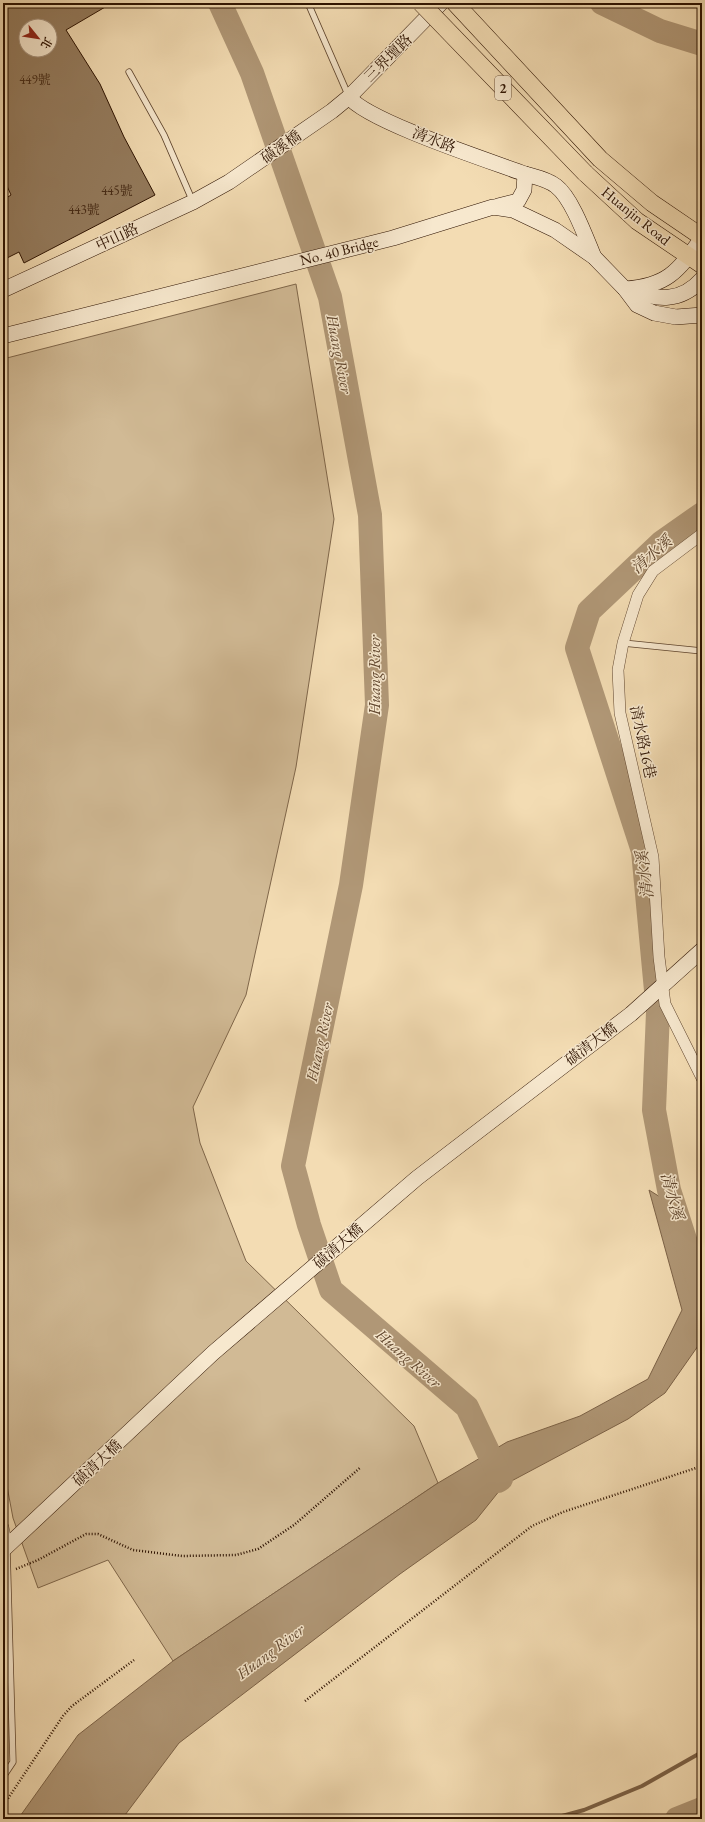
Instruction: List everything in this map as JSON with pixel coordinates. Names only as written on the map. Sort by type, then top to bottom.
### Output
[{"type":"main road","name":"Huanjin Road","points":[[421,3],[585,173],[637,221],[695,261]]},
{"type":"main road","name":"Huanjin Road","points":[[455,3],[600,159],[652,203],[702,238]]},
{"type":"street","name":"三界壇路","points":[[332,111],[349,97],[441,3]]},
{"type":"street","name":"清水路","points":[[349,97],[354,104],[397,125],[525,174],[548,180],[558,187],[574,211],[594,256]]},
{"type":"street","name":"磺溪橋","points":[[230,182],[332,111]]},
{"type":"street","name":"清水路","points":[[393,238],[518,201],[524,190],[525,174]]},
{"type":"street","name":"中山路","points":[[3,290],[193,202],[230,182]]},
{"type":"street","name":"清水路","points":[[493,208],[513,210],[525,215],[555,230],[594,256],[625,289],[637,305],[654,313],[676,317],[702,314]]},
{"type":"street","name":"No. 40 Bridge","points":[[3,336],[393,238]]},
{"type":"street","points":[[625,289],[646,287],[665,280],[695,261],[702,238]]},
{"type":"street","points":[[625,289],[650,297],[668,298],[694,289],[702,279]]},
{"type":"street","name":"清水路16巷","points":[[702,534],[653,571],[638,595],[623,643],[618,670],[620,713],[653,857],[662,985],[665,1004],[702,1078]]},
{"type":"street","name":"磺清大橋","points":[[5,1548],[213,1353],[417,1178],[631,1014],[702,950]]},
{"type":"street","points":[[3,1527],[5,1548]]},
{"type":"lane","points":[[308,3],[349,97]]},
{"type":"lane","points":[[129,72],[164,135],[193,202]]},
{"type":"lane","points":[[623,643],[702,651]]},
{"type":"lane","points":[[3,1777],[13,1762],[8,1572],[5,1548]]},
{"type":"lane","points":[[695,1819],[702,1818]]},
{"type":"path","points":[[304,1701],[532,1526],[563,1512],[702,1466]]},
{"type":"path","points":[[8,1572],[38,1560],[86,1534],[98,1534],[133,1550],[182,1556],[236,1554],[258,1549],[294,1525],[361,1467]]},
{"type":"path","points":[[3,1806],[63,1716],[72,1706],[134,1660]]},
{"type":"shaded area","points":[[296,284],[334,519],[296,767],[246,995],[193,1107],[200,1143],[246,1261],[414,1426],[438,1483],[173,1661],[108,1560],[38,1588],[13,1518],[3,1465],[3,359]]},
{"type":"water","points":[[649,1190],[676,1207],[702,1268],[702,1324],[698,1346],[665,1393],[628,1419],[504,1485],[476,1520],[400,1574],[179,1743],[122,1819],[18,1819],[78,1735],[173,1661],[438,1483],[507,1442],[580,1416],[648,1379],[682,1310]]},
{"type":"building","points":[[3,3],[112,3],[66,30],[100,84],[124,137],[155,195],[24,263],[19,252],[3,260],[3,200],[11,195],[3,177]]},
{"type":"waterway","name":"Huang River","points":[[220,3],[252,73],[330,297],[370,515],[377,705],[351,885],[293,1166],[309,1225],[331,1290],[467,1407],[501,1479],[498,1481]]},
{"type":"waterway","name":"清水溪","points":[[602,3],[660,31],[702,44]]},
{"type":"waterway","name":"清水溪","points":[[702,514],[662,542],[589,611],[577,648],[643,851],[658,1012],[654,1110],[669,1190],[702,1292]]},
{"type":"waterway","points":[[551,1819],[584,1810],[642,1786],[702,1752]]},
{"type":"waterway","points":[[677,1819],[702,1809]]}]
